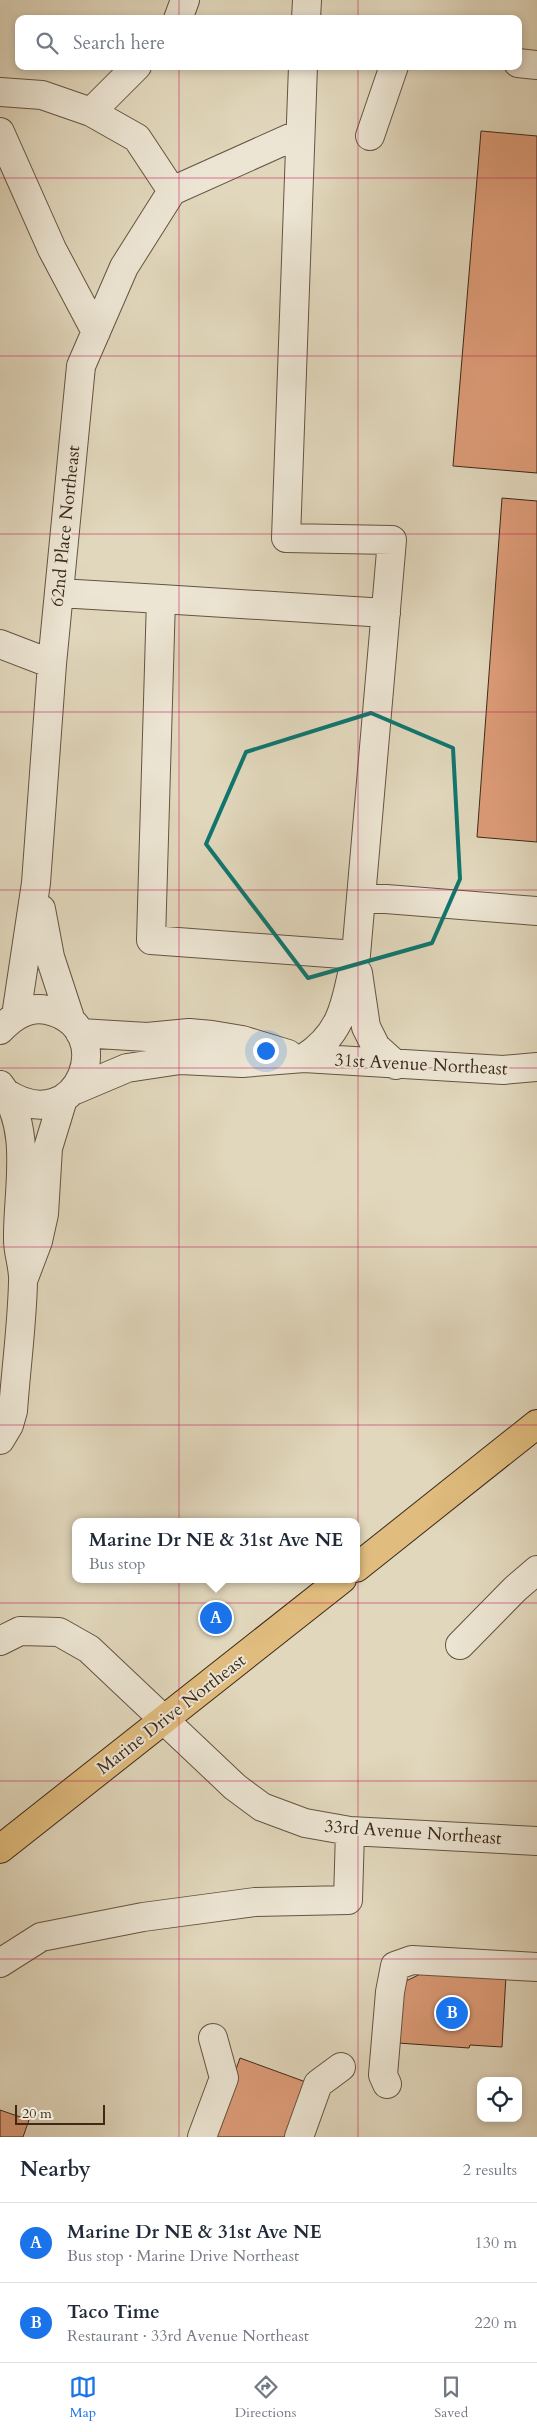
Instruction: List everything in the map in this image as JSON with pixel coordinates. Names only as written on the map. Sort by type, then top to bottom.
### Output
[{"type":"main road","points":[[360,1565],[537,1424]]},
{"type":"main road","name":"Marine Drive Northeast","points":[[0,1848],[337,1583]]},
{"type":"street","points":[[179,15],[185,0]]},
{"type":"street","points":[[306,15],[307,0]]},
{"type":"street","points":[[522,63],[537,65]]},
{"type":"street","points":[[91,112],[133,70]]},
{"type":"street","points":[[304,70],[286,538],[392,540],[356,955],[346,1002],[335,1030],[321,1047],[304,1058]]},
{"type":"street","points":[[370,136],[393,70]]},
{"type":"street","points":[[0,92],[42,95],[91,112],[137,138],[172,191],[300,134]]},
{"type":"street","points":[[0,132],[52,249],[96,332]]},
{"type":"street","name":"62nd Place Northeast","points":[[6,1022],[36,883],[52,664],[81,366],[124,267],[172,191]]},
{"type":"street","points":[[59,593],[386,613]]},
{"type":"street","points":[[161,599],[151,940],[356,955]]},
{"type":"street","points":[[0,644],[52,664]]},
{"type":"street","name":"62nd Place Northeast","points":[[23,1280],[40,1232],[44,1214],[48,1148],[69,1094],[83,1077],[87,1062],[86,1047],[75,1027],[50,957],[36,883]]},
{"type":"street","points":[[361,897],[537,911]]},
{"type":"street","points":[[356,955],[366,1027],[376,1047],[396,1065]]},
{"type":"street","points":[[6,1022],[24,1011],[40,1009],[56,1012],[75,1027]]},
{"type":"street","name":"31st Avenue Northeast","points":[[75,1027],[147,1037],[188,1033],[212,1035],[242,1040],[304,1058]]},
{"type":"street","name":"31st Avenue Northeast","points":[[3,1089],[19,1102],[34,1106],[49,1105],[127,1068],[157,1062],[203,1060],[242,1063],[304,1058],[503,1070],[537,1068]]},
{"type":"street","points":[[0,1440],[9,1425],[13,1411],[23,1280],[18,1242],[21,1147],[15,1118],[3,1089]]},
{"type":"street","points":[[460,1645],[514,1589],[537,1570]]},
{"type":"street","name":"33rd Avenue Northeast","points":[[0,1642],[20,1632],[59,1632],[89,1649],[234,1787],[262,1807],[305,1823],[350,1831],[537,1841]]},
{"type":"street","points":[[0,1963],[41,1937],[143,1917],[255,1902],[348,1900],[350,1831]]},
{"type":"street","points":[[387,2084],[383,2075],[390,1992],[395,1966],[412,1960],[537,1967]]},
{"type":"street","points":[[202,2137],[224,2078],[214,2038]]},
{"type":"street","points":[[299,2137],[318,2084],[341,2067]]},
{"type":"highlighted area","points":[[371,713],[453,748],[460,879],[432,943],[308,978],[206,844],[246,752]]},
{"type":"building","points":[[481,131],[537,136],[537,473],[453,466]]},
{"type":"building","points":[[502,498],[537,501],[537,842],[477,837]]},
{"type":"building","points":[[441,1964],[506,1975],[502,2047],[470,2045],[469,2048],[398,2043],[402,1983]]},
{"type":"building","points":[[240,2058],[314,2085],[295,2137],[212,2137]]},
{"type":"building","points":[[0,2110],[29,2120],[23,2137],[0,2137]]},
{"type":"place","name":"Marine Dr NE & 31st Ave NE","points":[[216,1618]]},
{"type":"place","name":"Taco Time","points":[[452,2013]]}]
